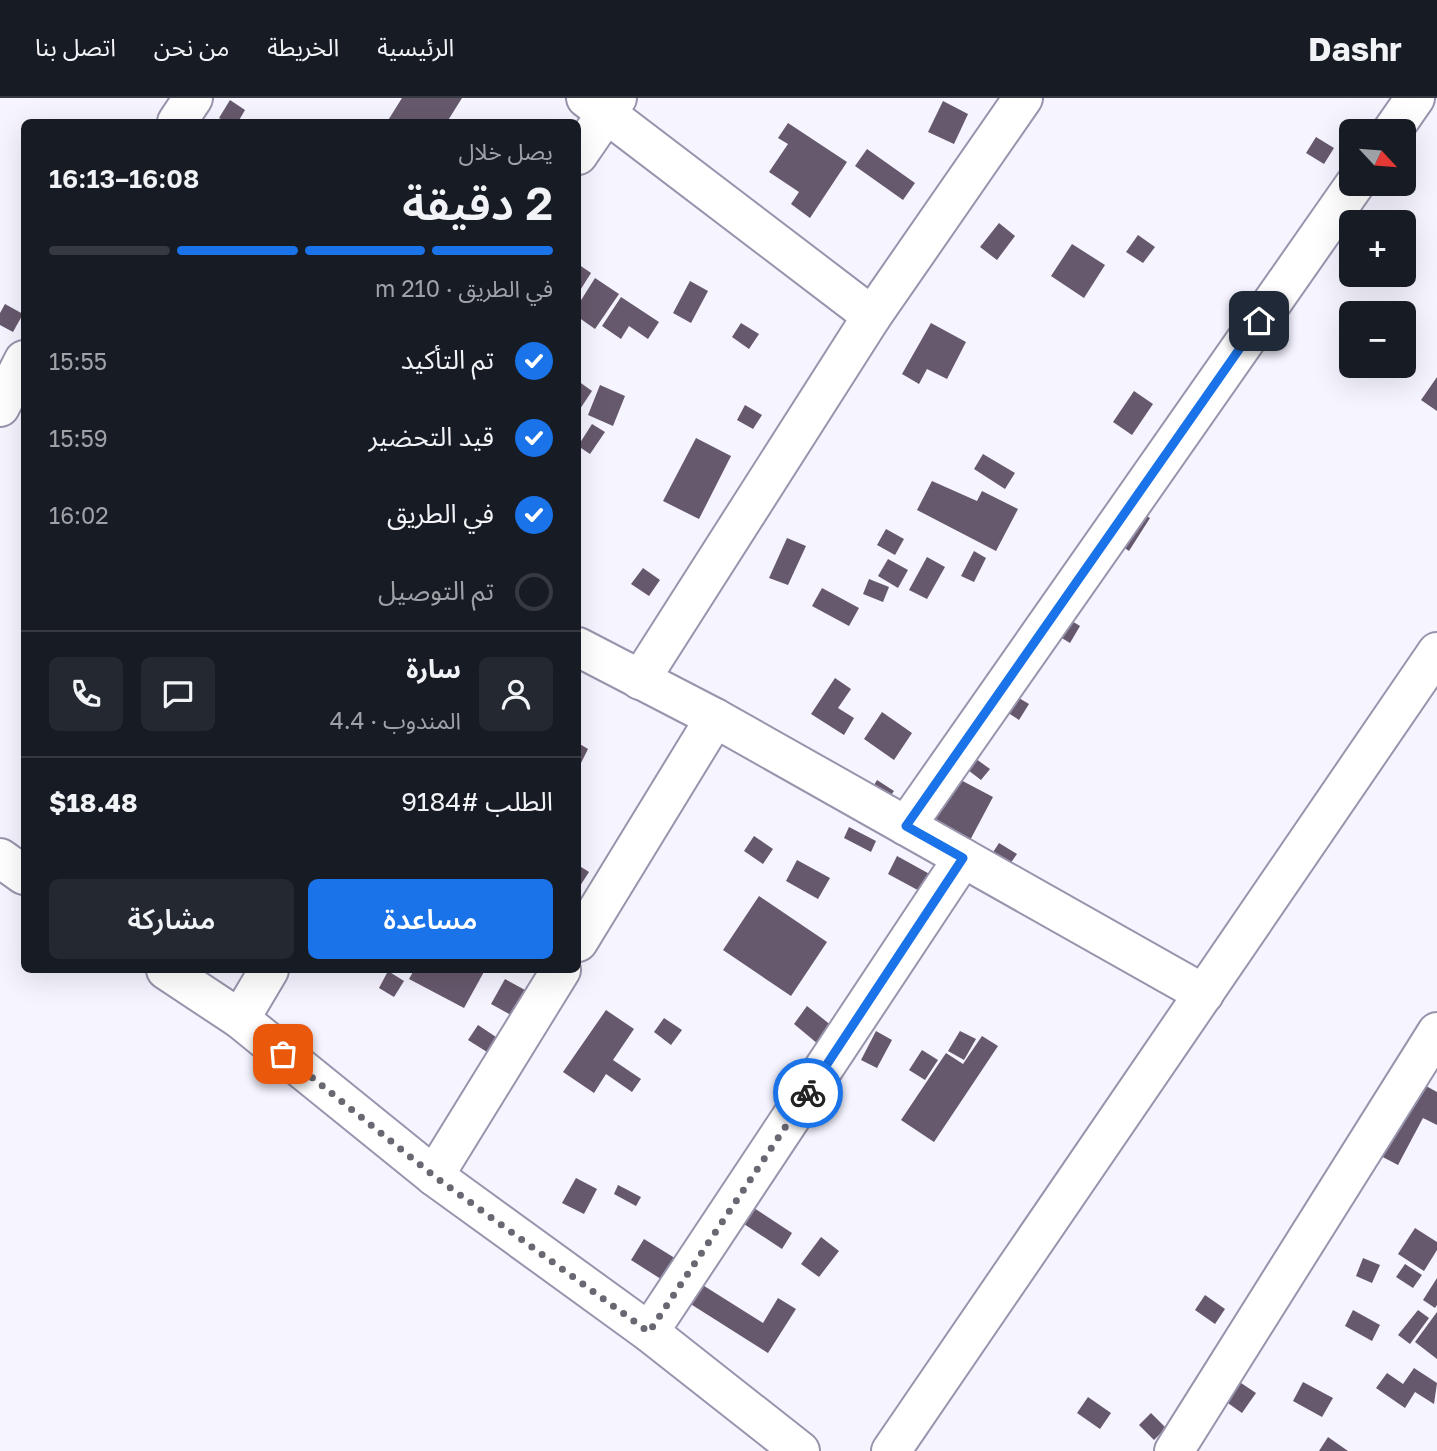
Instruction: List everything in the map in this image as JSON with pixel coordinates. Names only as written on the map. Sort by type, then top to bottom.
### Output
[{"type":"street","points":[[179,119],[193,98]]},
{"type":"street","points":[[640,680],[872,316],[1023,98]]},
{"type":"street","points":[[1400,119],[1415,98]]},
{"type":"street","points":[[1430,98],[1437,103]]},
{"type":"street","points":[[581,149],[604,103],[872,316]]},
{"type":"street","points":[[906,826],[1347,196]]},
{"type":"street","points":[[0,407],[21,366]]},
{"type":"street","points":[[581,649],[715,718],[1204,993]]},
{"type":"street","points":[[891,1451],[1437,652]]},
{"type":"street","points":[[581,937],[715,718]]},
{"type":"street","points":[[0,858],[21,873]]},
{"type":"street","points":[[649,1332],[963,858]]},
{"type":"street","points":[[171,973],[240,1019],[434,1176],[649,1332],[800,1451]]},
{"type":"street","points":[[240,1019],[267,973]]},
{"type":"street","points":[[434,1176],[559,973]]},
{"type":"street","points":[[1174,1451],[1437,1032]]},
{"type":"building","points":[[402,98],[462,98],[449,119],[389,119]]},
{"type":"building","points":[[230,100],[245,110],[240,119],[219,118]]},
{"type":"building","points":[[943,101],[968,114],[954,144],[928,132]]},
{"type":"building","points":[[788,123],[847,162],[810,218],[791,204],[799,192],[769,172],[788,144],[778,138]]},
{"type":"building","points":[[1316,137],[1334,148],[1324,164],[1306,153]]},
{"type":"building","points":[[867,149],[915,183],[903,200],[855,166]]},
{"type":"building","points":[[999,223],[1015,236],[997,260],[980,247]]},
{"type":"building","points":[[1138,235],[1155,247],[1143,263],[1126,252]]},
{"type":"building","points":[[1072,244],[1105,265],[1084,298],[1051,276]]},
{"type":"building","points":[[581,266],[591,273],[581,289]]},
{"type":"building","points":[[595,278],[619,294],[595,329],[581,319],[581,300]]},
{"type":"building","points":[[690,281],[708,291],[691,323],[673,313]]},
{"type":"building","points":[[621,297],[659,322],[648,339],[629,326],[621,339],[602,326]]},
{"type":"building","points":[[5,304],[21,313],[13,332],[0,325],[0,313]]},
{"type":"building","points":[[741,323],[759,334],[749,349],[732,337]]},
{"type":"building","points":[[931,323],[966,342],[947,379],[927,369],[919,384],[902,374]]},
{"type":"building","points":[[1437,377],[1437,411],[1421,400]]},
{"type":"building","points":[[581,383],[592,391],[581,408]]},
{"type":"building","points":[[600,385],[625,396],[613,426],[588,415]]},
{"type":"building","points":[[1134,391],[1153,404],[1132,435],[1113,422]]},
{"type":"building","points":[[745,405],[762,415],[753,429],[737,420]]},
{"type":"building","points":[[592,424],[605,432],[590,454],[581,448],[581,441]]},
{"type":"building","points":[[696,438],[731,456],[699,519],[663,501]]},
{"type":"building","points":[[983,454],[1015,473],[1005,489],[974,469]]},
{"type":"building","points":[[932,481],[977,501],[982,491],[1018,509],[996,551],[917,510]]},
{"type":"building","points":[[1133,507],[1150,518],[1129,551],[1113,540]]},
{"type":"building","points":[[886,529],[904,539],[895,555],[877,545]]},
{"type":"building","points":[[787,538],[806,546],[788,585],[769,578]]},
{"type":"building","points":[[974,551],[986,558],[974,582],[961,576]]},
{"type":"building","points":[[927,557],[945,567],[927,599],[909,590]]},
{"type":"building","points":[[888,559],[908,570],[898,588],[878,576]]},
{"type":"building","points":[[643,568],[660,580],[649,596],[631,584]]},
{"type":"building","points":[[869,579],[889,587],[883,602],[863,594]]},
{"type":"building","points":[[822,588],[859,608],[849,626],[812,606]]},
{"type":"building","points":[[1062,615],[1080,626],[1070,643],[1052,632]]},
{"type":"building","points":[[835,678],[851,689],[838,708],[854,718],[844,735],[811,714]]},
{"type":"building","points":[[1012,694],[1029,704],[1019,720],[1002,709]]},
{"type":"building","points":[[882,712],[912,733],[894,760],[864,739]]},
{"type":"building","points":[[581,745],[588,749],[581,763]]},
{"type":"building","points":[[972,756],[990,769],[981,780],[964,767]]},
{"type":"building","points":[[955,777],[993,797],[968,844],[930,824]]},
{"type":"building","points":[[877,780],[894,791],[881,809],[866,799]]},
{"type":"building","points":[[849,827],[876,841],[871,852],[844,838]]},
{"type":"building","points":[[754,836],[773,849],[763,864],[744,851]]},
{"type":"building","points":[[999,843],[1017,854],[1005,871],[988,860]]},
{"type":"building","points":[[897,856],[935,877],[925,894],[888,874]]},
{"type":"building","points":[[797,860],[830,878],[818,899],[786,881]]},
{"type":"building","points":[[581,867],[589,872],[581,884]]},
{"type":"building","points":[[759,896],[827,942],[791,996],[723,950]]},
{"type":"building","points":[[387,973],[404,981],[394,997],[379,988]]},
{"type":"building","points":[[412,973],[483,973],[464,1008],[409,979]]},
{"type":"building","points":[[505,979],[525,990],[511,1015],[491,1004]]},
{"type":"building","points":[[807,1006],[832,1026],[818,1044],[794,1024]]},
{"type":"building","points":[[606,1010],[634,1029],[613,1060],[641,1079],[632,1092],[606,1074],[594,1093],[563,1072]]},
{"type":"building","points":[[664,1018],[682,1030],[671,1045],[654,1032]]},
{"type":"building","points":[[478,1025],[496,1037],[487,1052],[468,1040]]},
{"type":"building","points":[[876,1031],[892,1040],[877,1068],[861,1060]]},
{"type":"building","points":[[960,1031],[976,1039],[964,1060],[948,1051]]},
{"type":"building","points":[[982,1036],[998,1046],[934,1142],[901,1120],[946,1053],[963,1064]]},
{"type":"building","points":[[922,1050],[938,1060],[925,1080],[909,1070]]},
{"type":"building","points":[[1417,1081],[1437,1092],[1437,1125],[1423,1118],[1398,1165],[1377,1154]]},
{"type":"building","points":[[576,1178],[597,1189],[584,1214],[562,1203]]},
{"type":"building","points":[[618,1185],[641,1197],[636,1206],[614,1194]]},
{"type":"building","points":[[754,1208],[792,1233],[782,1249],[744,1224]]},
{"type":"building","points":[[1415,1228],[1437,1242],[1437,1250],[1424,1271],[1398,1254]]},
{"type":"building","points":[[821,1237],[839,1251],[819,1277],[801,1264]]},
{"type":"building","points":[[644,1239],[678,1260],[664,1281],[631,1260]]},
{"type":"building","points":[[1363,1258],[1380,1265],[1372,1283],[1356,1276]]},
{"type":"building","points":[[1405,1264],[1422,1275],[1413,1288],[1396,1277]]},
{"type":"building","points":[[1437,1278],[1437,1305],[1435,1308],[1423,1300]]},
{"type":"building","points":[[701,1284],[763,1323],[778,1298],[796,1309],[768,1353],[689,1303]]},
{"type":"building","points":[[1205,1295],[1225,1309],[1215,1324],[1195,1310]]},
{"type":"building","points":[[1353,1310],[1380,1325],[1372,1341],[1345,1326]]},
{"type":"building","points":[[1418,1310],[1429,1318],[1410,1344],[1398,1335]]},
{"type":"building","points":[[1437,1312],[1437,1359],[1415,1342]]},
{"type":"building","points":[[1414,1368],[1437,1383],[1434,1404],[1415,1392],[1405,1408],[1376,1388],[1387,1373],[1403,1384]]},
{"type":"building","points":[[1238,1381],[1256,1393],[1242,1413],[1225,1401]]},
{"type":"building","points":[[1303,1382],[1333,1398],[1322,1417],[1293,1401]]},
{"type":"building","points":[[1088,1397],[1111,1413],[1100,1429],[1077,1413]]},
{"type":"building","points":[[1151,1413],[1166,1428],[1154,1440],[1139,1425]]},
{"type":"building","points":[[1328,1437],[1348,1451],[1319,1451]]},
{"type":"way so far","points":[[283,1054],[434,1176],[649,1332],[808,1093]]},
{"type":"route","points":[[808,1093],[963,858],[906,826],[1259,321]]}]
